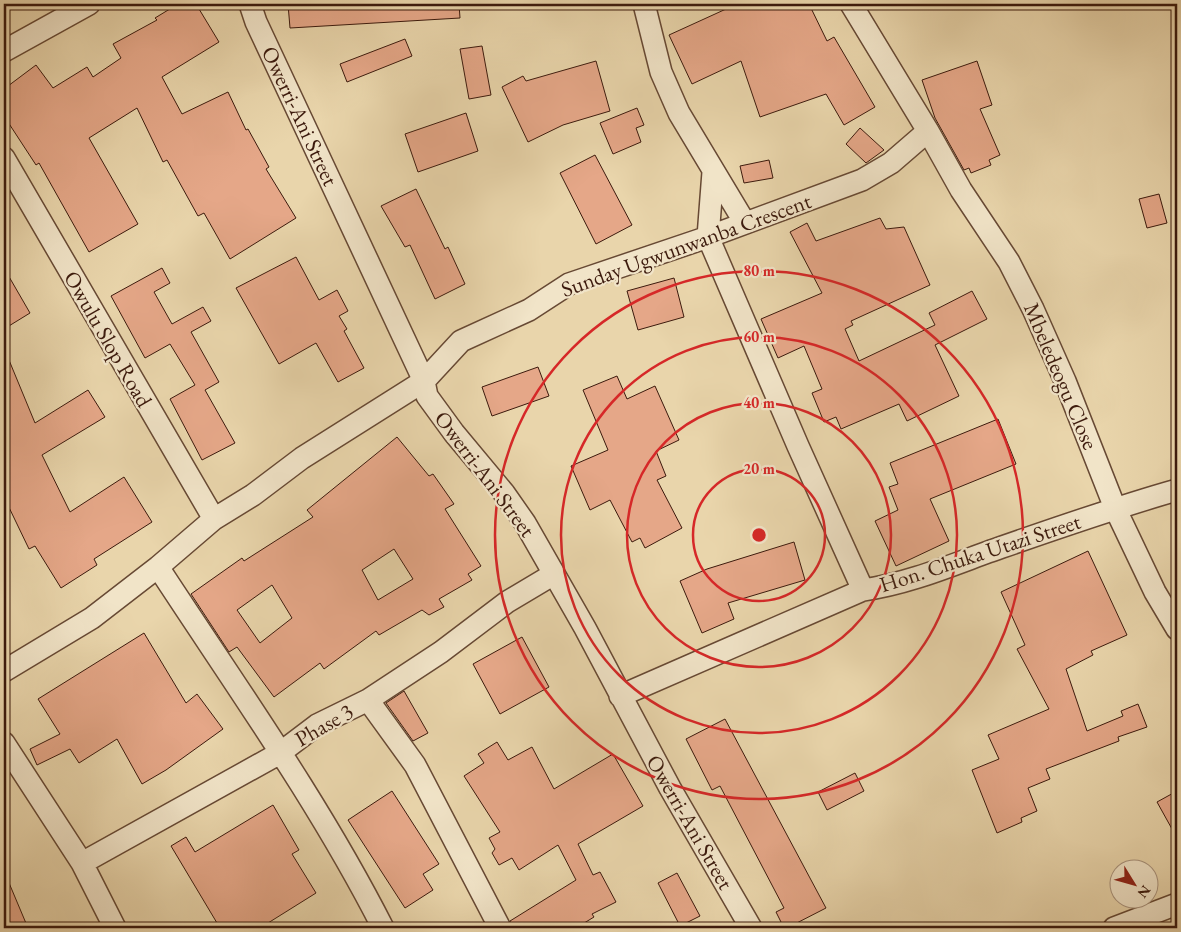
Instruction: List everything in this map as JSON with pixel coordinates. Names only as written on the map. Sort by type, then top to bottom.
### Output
[{"type":"street","points":[[4,51],[89,4]]},
{"type":"street","name":"Owerri-Ani Street","points":[[250,4],[256,22],[424,381],[427,396],[454,433],[504,493],[554,574],[620,696],[751,928]]},
{"type":"street","points":[[644,4],[661,72],[679,113],[745,223]]},
{"type":"street","name":"Mbeledeogu Close","points":[[851,4],[928,131],[961,190],[1009,262],[1033,309],[1082,420],[1115,508],[1155,592],[1177,629]]},
{"type":"street","name":"Sunday Ugwunwanba Crescent","points":[[424,381],[461,341],[529,310],[569,284],[708,237],[879,171],[928,131]]},
{"type":"street","name":"Owulu Slop Road","points":[[4,158],[214,519]]},
{"type":"street","points":[[708,237],[713,172]]},
{"type":"street","name":"Hon. Chuka Utazi Street","points":[[708,237],[798,446],[863,590],[887,586],[921,576],[1115,508],[1177,490]]},
{"type":"street","points":[[4,671],[92,618],[158,567],[214,519],[253,495],[302,458],[424,381]]},
{"type":"street","points":[[82,863],[280,753],[158,567]]},
{"type":"street","points":[[368,700],[441,652],[507,602],[554,574]]},
{"type":"street","points":[[620,696],[863,590]]},
{"type":"street","name":"Phase 3","points":[[383,928],[354,873],[280,753],[317,725],[368,700],[415,764],[500,928]]},
{"type":"street","points":[[4,743],[82,863],[115,928]]},
{"type":"street","points":[[1114,928],[1177,904]]},
{"type":"building","points":[[178,4],[196,4],[219,42],[162,77],[182,114],[228,92],[246,130],[248,129],[269,167],[266,169],[296,218],[230,259],[204,213],[198,216],[167,160],[163,162],[137,108],[89,138],[138,224],[89,252],[39,163],[36,165],[4,116],[4,89],[36,65],[53,88],[87,67],[93,77],[121,58],[113,44],[157,20],[155,18]]},
{"type":"building","points":[[288,4],[459,4],[460,18],[290,28]]},
{"type":"building","points":[[737,4],[809,4],[827,41],[834,37],[875,107],[844,125],[826,94],[760,117],[741,61],[692,84],[669,35]]},
{"type":"building","points":[[405,39],[412,56],[347,82],[340,64]]},
{"type":"building","points":[[482,46],[491,95],[469,99],[460,49]]},
{"type":"building","points":[[596,61],[610,111],[563,125],[528,142],[502,87],[523,76],[526,81]]},
{"type":"building","points":[[977,61],[992,105],[980,109],[1000,155],[989,160],[991,165],[971,173],[969,168],[964,170],[935,118],[922,80]]},
{"type":"building","points":[[637,108],[644,125],[636,128],[641,142],[613,154],[600,123]]},
{"type":"building","points":[[466,113],[478,151],[418,172],[405,134]]},
{"type":"building","points":[[860,128],[884,150],[866,163],[846,144]]},
{"type":"building","points":[[595,155],[632,225],[596,244],[560,173]]},
{"type":"building","points":[[769,160],[773,178],[744,183],[740,166]]},
{"type":"building","points":[[416,189],[445,249],[448,247],[465,284],[435,299],[410,245],[405,247],[381,206]]},
{"type":"building","points":[[1159,194],[1167,223],[1147,228],[1139,199]]},
{"type":"building","points":[[880,218],[886,229],[904,227],[930,285],[851,321],[853,325],[845,329],[859,361],[935,325],[929,313],[972,291],[987,319],[935,345],[959,396],[907,421],[899,404],[841,429],[836,417],[824,422],[812,393],[822,389],[804,346],[778,358],[761,319],[822,293],[790,232],[807,223],[816,241]]},
{"type":"building","points":[[296,257],[319,300],[337,290],[348,311],[339,316],[347,329],[344,331],[364,368],[338,382],[316,343],[279,364],[236,288]]},
{"type":"building","points":[[4,268],[30,313],[4,329]]},
{"type":"building","points":[[162,268],[170,283],[154,292],[172,324],[203,307],[211,321],[191,332],[219,382],[205,390],[235,443],[202,460],[170,399],[195,385],[170,344],[145,358],[111,296]]},
{"type":"building","points":[[674,278],[684,317],[638,330],[627,291]]},
{"type":"building","points":[[4,348],[35,423],[88,390],[105,417],[42,455],[70,512],[124,477],[152,522],[94,559],[97,565],[61,588],[35,546],[29,549],[4,497]]},
{"type":"building","points":[[538,367],[549,396],[492,416],[482,387]]},
{"type":"building","points":[[617,376],[627,399],[655,386],[679,440],[656,451],[666,476],[657,480],[682,528],[645,548],[640,538],[632,542],[610,500],[590,510],[571,466],[608,450],[583,390]]},
{"type":"building","points":[[998,419],[1016,464],[930,499],[949,541],[896,566],[875,521],[898,510],[889,487],[898,484],[890,463]]},
{"type":"building","points":[[397,437],[429,476],[433,474],[454,504],[445,509],[481,566],[468,574],[472,580],[439,599],[444,607],[429,615],[422,610],[379,635],[376,631],[324,669],[320,663],[274,697],[237,647],[229,652],[191,594],[242,558],[244,561],[313,517],[307,510]],"holes":[[[394,549],[413,579],[378,600],[362,570]],[[272,585],[292,618],[260,643],[237,610]]]},
{"type":"building","points":[[794,542],[805,580],[728,603],[734,619],[702,633],[680,581],[707,569]]},
{"type":"building","points":[[1088,551],[1127,635],[1091,651],[1093,655],[1066,669],[1087,731],[1123,716],[1121,711],[1138,704],[1147,727],[1118,737],[1119,741],[1046,769],[1050,779],[1028,788],[1037,811],[1021,818],[1022,822],[997,833],[972,770],[999,759],[988,735],[1049,709],[1017,649],[1025,645],[1001,592]]},
{"type":"building","points":[[144,633],[186,703],[197,694],[223,729],[166,770],[142,784],[117,739],[79,763],[70,749],[37,765],[30,749],[60,734],[38,699]]},
{"type":"building","points":[[522,637],[549,687],[500,714],[473,664]]},
{"type":"building","points":[[404,691],[428,733],[413,741],[386,703]]},
{"type":"building","points":[[725,719],[826,908],[787,928],[784,928],[776,912],[784,908],[720,786],[712,790],[686,739]]},
{"type":"building","points":[[497,742],[508,760],[532,747],[554,789],[613,754],[643,806],[578,844],[593,875],[600,872],[616,902],[592,914],[594,917],[576,928],[512,928],[510,921],[576,880],[558,845],[519,870],[512,858],[499,865],[492,853],[495,849],[489,838],[500,832],[464,776],[484,763],[478,754]]},
{"type":"building","points":[[855,773],[864,791],[827,810],[818,792]]},
{"type":"building","points":[[392,791],[439,864],[423,874],[433,890],[405,908],[348,820]]},
{"type":"building","points":[[1177,791],[1177,838],[1157,802]]},
{"type":"building","points":[[273,805],[299,850],[292,854],[316,893],[260,928],[220,928],[171,846],[186,837],[195,852]]},
{"type":"building","points":[[4,871],[28,928],[4,928]]},
{"type":"building","points":[[677,873],[700,916],[680,926],[658,883]]}]
